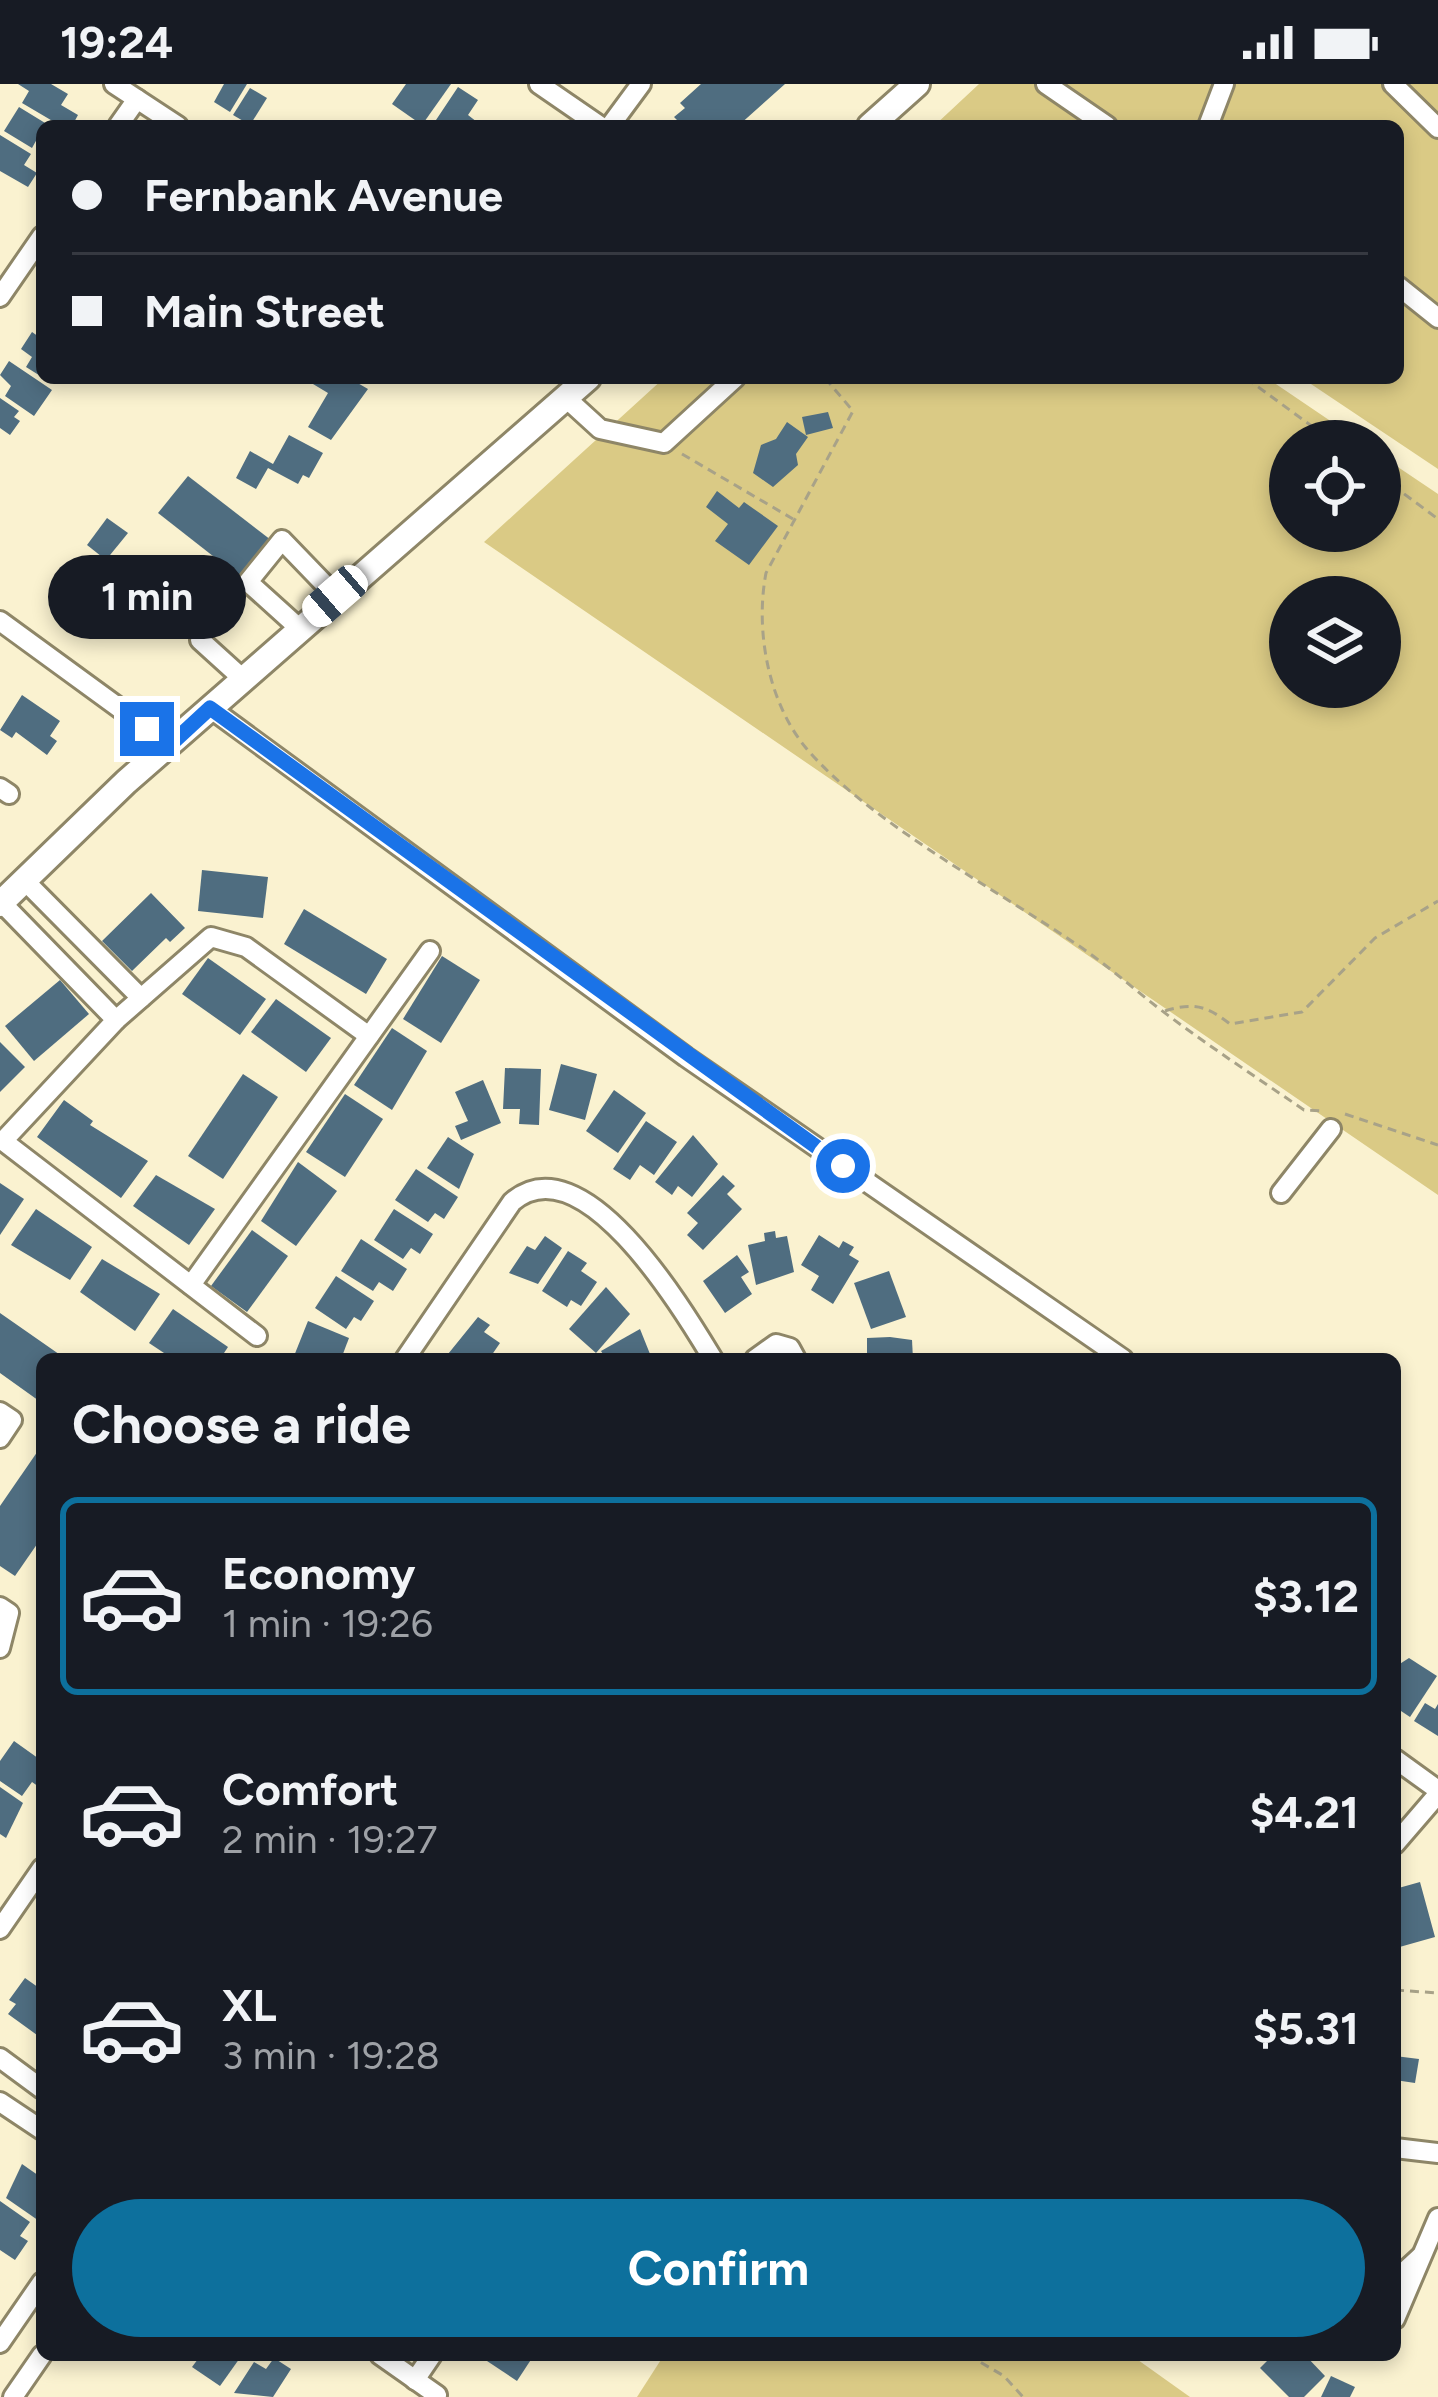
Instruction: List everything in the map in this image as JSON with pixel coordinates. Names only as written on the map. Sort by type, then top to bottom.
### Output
[{"type":"main road","points":[[883,120],[917,84]]},
{"type":"main road","points":[[1,903],[298,628],[581,384]]},
{"type":"street","points":[[114,84],[169,120]]},
{"type":"street","points":[[539,84],[591,120]]},
{"type":"street","points":[[614,120],[641,84]]},
{"type":"street","points":[[1046,84],[1098,120]]},
{"type":"street","points":[[1210,120],[1224,84]]},
{"type":"street","points":[[1393,84],[1438,128]]},
{"type":"street","points":[[122,120],[137,99]]},
{"type":"street","points":[[0,297],[36,245]]},
{"type":"street","points":[[1404,291],[1438,318]]},
{"type":"street","points":[[566,398],[600,429],[664,443],[728,384]]},
{"type":"street","points":[[298,628],[248,582],[281,540],[335,596]]},
{"type":"street","points":[[0,622],[170,745]]},
{"type":"street","points":[[200,640],[243,679]]},
{"type":"street","points":[[210,708],[686,1057],[1114,1353]]},
{"type":"street","points":[[25,881],[141,998]]},
{"type":"street","points":[[1,903],[116,1020]]},
{"type":"street","points":[[257,1336],[2,1141],[116,1020],[211,937],[247,947],[369,1036]]},
{"type":"street","points":[[191,1286],[430,951]]},
{"type":"street","points":[[1281,1193],[1331,1129]]},
{"type":"street","points":[[409,1353],[512,1202],[529,1187],[550,1184],[622,1233],[670,1291],[709,1353]]},
{"type":"street","points":[[763,1353],[776,1344],[793,1353]]},
{"type":"street","points":[[0,1412],[12,1420],[0,1438]]},
{"type":"street","points":[[0,1607],[9,1613],[0,1648]]},
{"type":"street","points":[[1401,1837],[1438,1792],[1402,1764]]},
{"type":"street","points":[[0,1928],[36,1877]]},
{"type":"street","points":[[0,2058],[36,2085]]},
{"type":"street","points":[[0,2102],[36,2126]]},
{"type":"street","points":[[1401,2149],[1438,2153]]},
{"type":"street","points":[[1401,2306],[1438,2218]]},
{"type":"street","points":[[1401,2274],[1430,2244]]},
{"type":"street","points":[[0,2344],[36,2291]]},
{"type":"street","points":[[13,2397],[38,2361]]},
{"type":"street","points":[[388,2361],[437,2396]]},
{"type":"street","points":[[415,2380],[428,2361]]},
{"type":"path","points":[[830,384],[853,411],[766,573],[761,620],[774,684],[804,745],[903,828],[1079,946],[1163,1012],[1304,1110],[1366,1118],[1438,1144]]},
{"type":"path","points":[[1254,384],[1303,420]]},
{"type":"path","points":[[664,443],[795,520]]},
{"type":"path","points":[[1401,492],[1438,519]]},
{"type":"path","points":[[1163,1012],[1188,1004],[1210,1008],[1230,1024],[1302,1012],[1375,938],[1438,901]]},
{"type":"path","points":[[1401,1990],[1438,1993]]},
{"type":"path","points":[[978,2361],[1004,2376],[1023,2397]]},
{"type":"shaded area","points":[[979,84],[1438,84],[1438,469],[1401,444],[1401,420],[1365,420],[1311,384],[1404,384],[1404,120],[940,120]]},
{"type":"shaded area","points":[[657,384],[1276,384],[1329,420],[1269,420],[1269,552],[1401,552],[1401,469],[1438,494],[1438,1195],[484,542]]},
{"type":"shaded area","points":[[660,2361],[1139,2361],[1190,2397],[637,2397]]},
{"type":"building","points":[[18,84],[51,84],[68,94],[61,105],[78,115],[75,120],[51,120],[22,103],[29,91]]},
{"type":"building","points":[[224,84],[247,84],[230,112],[214,102]]},
{"type":"building","points":[[406,84],[451,84],[426,120],[415,120],[392,104]]},
{"type":"building","points":[[701,84],[785,84],[745,120],[677,120],[674,117],[685,108],[680,103]]},
{"type":"building","points":[[458,87],[478,100],[468,115],[474,120],[436,120]]},
{"type":"building","points":[[250,88],[267,98],[253,120],[233,115]]},
{"type":"building","points":[[19,107],[40,120],[36,120],[32,148],[4,131]]},
{"type":"building","points":[[0,135],[31,154],[24,165],[36,175],[28,187],[0,171]]},
{"type":"building","points":[[32,332],[36,335],[36,373],[26,367],[32,357],[21,349]]},
{"type":"building","points":[[9,361],[36,379],[36,384],[52,390],[34,416],[5,396],[11,386],[0,375]]},
{"type":"building","points":[[313,384],[359,384],[368,389],[331,440],[308,427],[328,393]]},
{"type":"building","points":[[0,398],[19,411],[14,417],[20,421],[10,435],[0,428]]},
{"type":"building","points":[[828,412],[833,428],[806,435],[802,417]]},
{"type":"building","points":[[787,422],[808,437],[796,454],[798,465],[773,487],[753,473],[761,445],[776,439]]},
{"type":"building","points":[[289,435],[323,453],[309,478],[303,475],[298,484],[268,468],[256,489],[236,478],[250,451],[273,464]]},
{"type":"building","points":[[188,476],[271,540],[241,578],[158,513]]},
{"type":"building","points":[[717,491],[739,508],[744,502],[778,526],[749,565],[715,541],[728,524],[706,507]]},
{"type":"building","points":[[107,518],[128,533],[106,560],[87,545]]},
{"type":"building","points":[[22,695],[60,721],[50,736],[57,741],[47,755],[16,732],[12,738],[0,730]]},
{"type":"building","points":[[202,870],[268,877],[263,918],[198,911]]},
{"type":"building","points":[[151,893],[185,928],[170,942],[166,938],[132,971],[102,941]]},
{"type":"building","points":[[304,909],[387,959],[366,994],[284,944]]},
{"type":"building","points":[[442,956],[480,980],[441,1043],[403,1019]]},
{"type":"building","points":[[208,958],[266,999],[240,1035],[182,994]]},
{"type":"building","points":[[60,980],[89,1014],[34,1061],[5,1026]]},
{"type":"building","points":[[276,999],[331,1038],[306,1072],[251,1032]]},
{"type":"building","points":[[392,1028],[427,1051],[392,1110],[354,1085]]},
{"type":"building","points":[[0,1042],[25,1067],[0,1092]]},
{"type":"building","points":[[561,1064],[597,1074],[585,1120],[549,1110]]},
{"type":"building","points":[[505,1068],[541,1069],[539,1125],[519,1124],[520,1109],[503,1109]]},
{"type":"building","points":[[243,1074],[278,1097],[223,1179],[188,1156]]},
{"type":"building","points":[[483,1080],[501,1123],[461,1140],[455,1126],[468,1121],[455,1092]]},
{"type":"building","points":[[614,1090],[646,1113],[618,1153],[586,1131]]},
{"type":"building","points":[[345,1094],[383,1119],[345,1177],[306,1152]]},
{"type":"building","points":[[64,1100],[93,1121],[90,1125],[148,1161],[121,1198],[37,1137]]},
{"type":"building","points":[[646,1121],[677,1142],[654,1175],[640,1165],[630,1180],[613,1169]]},
{"type":"building","points":[[693,1135],[718,1164],[692,1197],[678,1186],[672,1195],[655,1182]]},
{"type":"building","points":[[448,1137],[474,1154],[459,1189],[427,1168]]},
{"type":"building","points":[[298,1162],[337,1191],[296,1246],[261,1221]]},
{"type":"building","points":[[416,1169],[458,1197],[444,1219],[435,1213],[428,1222],[395,1200]]},
{"type":"building","points":[[156,1175],[215,1209],[189,1245],[133,1206]]},
{"type":"building","points":[[723,1175],[735,1186],[727,1194],[742,1209],[703,1250],[687,1235],[698,1223],[687,1213]]},
{"type":"building","points":[[0,1183],[24,1199],[0,1235]]},
{"type":"building","points":[[36,1209],[92,1247],[70,1280],[11,1245]]},
{"type":"building","points":[[394,1209],[433,1234],[420,1254],[411,1248],[403,1259],[374,1240]]},
{"type":"building","points":[[252,1230],[288,1256],[247,1312],[211,1286]]},
{"type":"building","points":[[775,1231],[776,1238],[787,1236],[794,1272],[756,1285],[748,1245],[765,1241],[764,1233]]},
{"type":"building","points":[[819,1235],[839,1248],[843,1241],[854,1247],[849,1255],[859,1261],[833,1304],[811,1290],[819,1276],[801,1265]]},
{"type":"building","points":[[545,1236],[562,1248],[538,1284],[509,1273],[527,1246],[535,1250]]},
{"type":"building","points":[[361,1239],[407,1269],[393,1291],[379,1282],[373,1291],[341,1271]]},
{"type":"building","points":[[568,1251],[587,1263],[581,1271],[597,1282],[581,1306],[571,1300],[567,1307],[542,1291]]},
{"type":"building","points":[[737,1255],[749,1272],[741,1277],[752,1294],[725,1313],[703,1281]]},
{"type":"building","points":[[102,1259],[160,1294],[135,1331],[80,1292]]},
{"type":"building","points":[[889,1271],[906,1317],[871,1329],[854,1283]]},
{"type":"building","points":[[336,1276],[374,1301],[361,1321],[354,1317],[346,1329],[315,1308]]},
{"type":"building","points":[[606,1287],[630,1314],[596,1353],[569,1329]]},
{"type":"building","points":[[173,1309],[228,1347],[224,1353],[164,1353],[149,1343]]},
{"type":"building","points":[[0,1313],[57,1353],[36,1353],[36,1399],[0,1373]]},
{"type":"building","points":[[478,1317],[490,1325],[484,1332],[500,1343],[493,1353],[449,1353]]},
{"type":"building","points":[[308,1321],[349,1338],[343,1353],[295,1353]]},
{"type":"building","points":[[640,1329],[650,1353],[602,1353]]},
{"type":"building","points":[[867,1338],[912,1340],[913,1353],[867,1353]]},
{"type":"building","points":[[36,1454],[36,1546],[15,1576],[0,1566],[0,1506]]},
{"type":"building","points":[[1409,1658],[1437,1676],[1410,1717],[1401,1711],[1401,1663]]},
{"type":"building","points":[[1425,1703],[1435,1709],[1438,1704],[1438,1736],[1414,1721]]},
{"type":"building","points":[[14,1741],[36,1757],[36,1785],[32,1782],[22,1796],[0,1781],[0,1761]]},
{"type":"building","points":[[0,1787],[23,1803],[6,1838],[0,1834]]},
{"type":"building","points":[[1420,1882],[1435,1937],[1401,1947],[1401,1887]]},
{"type":"building","points":[[25,1978],[36,1986],[36,2034],[8,2014],[16,2004],[9,2000]]},
{"type":"building","points":[[1401,2057],[1419,2059],[1415,2083],[1401,2081]]},
{"type":"building","points":[[22,2164],[36,2174],[36,2219],[6,2198]]},
{"type":"building","points":[[0,2201],[30,2222],[20,2236],[28,2241],[15,2260],[0,2250]]},
{"type":"building","points":[[196,2361],[238,2361],[220,2386],[192,2367]]},
{"type":"building","points":[[272,2361],[279,2361],[291,2369],[273,2397],[234,2393],[254,2362],[266,2369]]},
{"type":"building","points":[[487,2361],[530,2361],[517,2381]]},
{"type":"building","points":[[1267,2361],[1311,2361],[1325,2376],[1304,2397],[1289,2397],[1260,2368]]},
{"type":"building","points":[[1331,2376],[1355,2387],[1350,2397],[1321,2397]]},
{"type":"route","points":[[147,729],[170,745],[210,708],[686,1057],[843,1166]]}]
